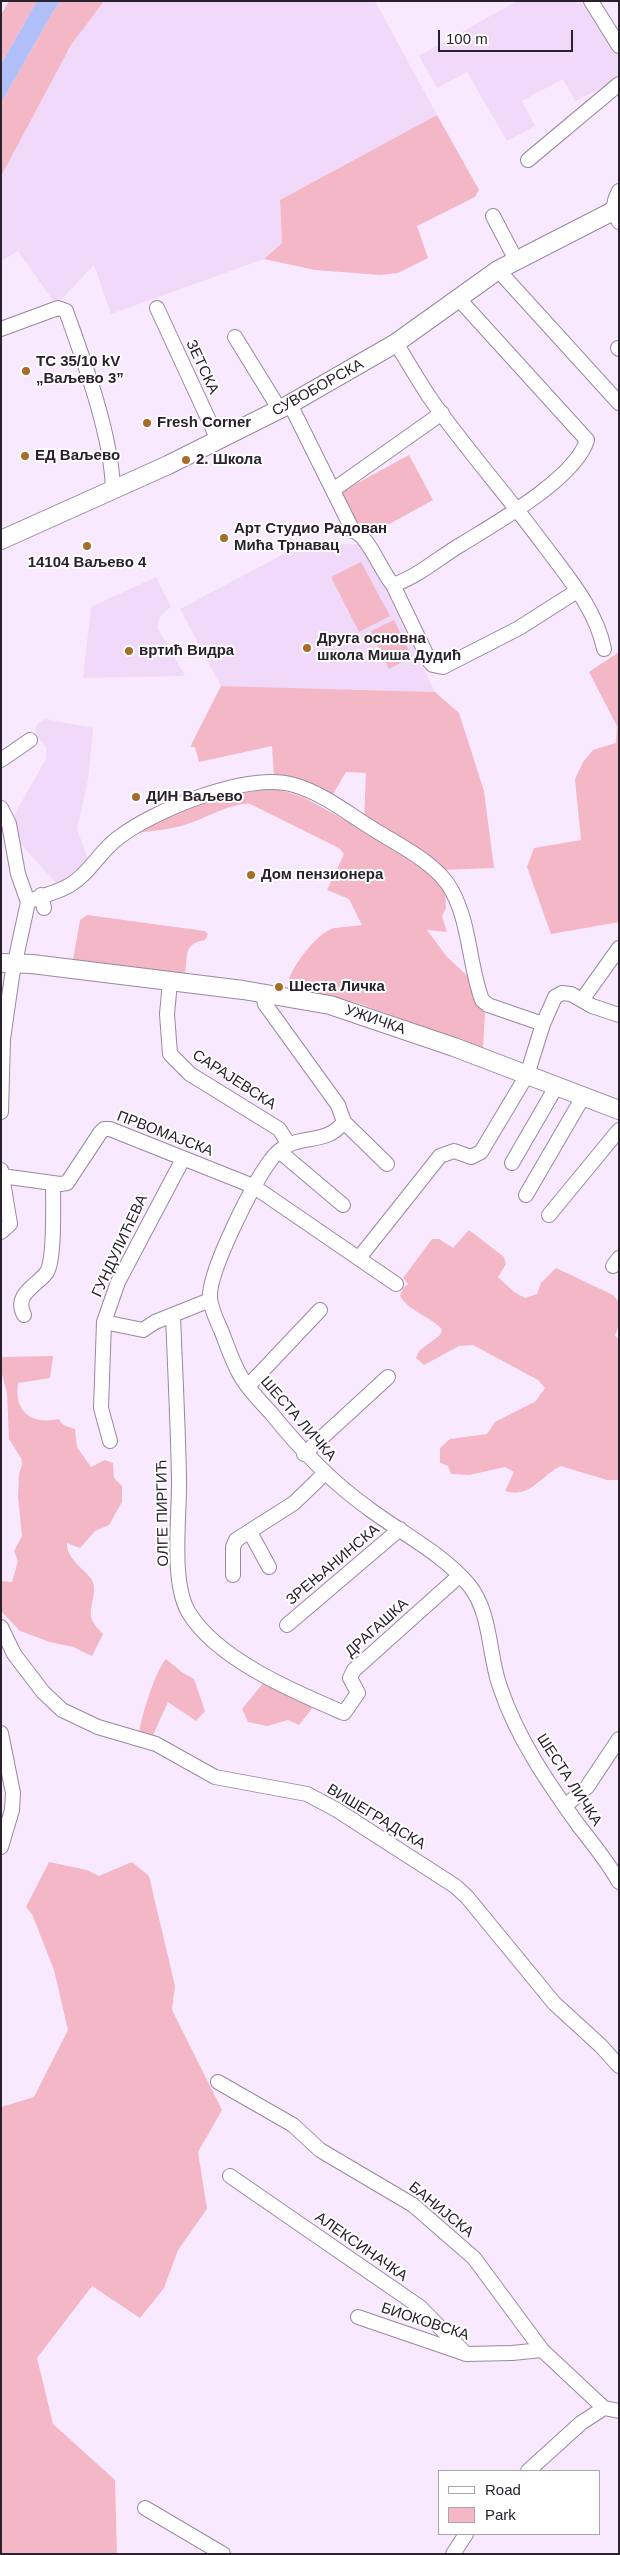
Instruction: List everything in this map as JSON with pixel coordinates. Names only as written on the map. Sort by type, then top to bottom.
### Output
[{"type":"main road","name":"СУВОБОРСКА","points":[[1,540],[285,407],[396,343],[498,270],[591,222],[617,217]]},
{"type":"main road","name":"УЖИЧКА","points":[[8,963],[263,992],[353,1012],[619,1110]]},
{"type":"street","points":[[591,1],[619,46]]},
{"type":"street","points":[[528,160],[619,84]]},
{"type":"street","points":[[617,217],[614,199],[619,191]]},
{"type":"street","points":[[492,216],[516,260]]},
{"type":"street","points":[[498,270],[619,403]]},
{"type":"street","points":[[393,585],[412,578],[518,509],[581,456],[587,440],[458,298]]},
{"type":"street","points":[[1,329],[58,308],[66,311],[90,378],[112,470],[113,489]]},
{"type":"street","name":"ЗЕТСКА","points":[[157,308],[218,440]]},
{"type":"street","points":[[235,337],[285,407],[333,490],[353,531],[362,535],[387,579],[393,585],[433,665],[443,667],[519,628],[577,591]]},
{"type":"street","points":[[396,343],[442,413],[518,509],[577,591],[594,618],[604,649]]},
{"type":"street","points":[[333,490],[442,413]]},
{"type":"street","points":[[1,760],[30,740]]},
{"type":"street","points":[[28,902],[43,902],[71,884],[88,871],[106,848],[117,838],[156,814],[182,803],[230,788],[260,783],[294,784],[329,801],[438,872],[453,892],[460,910],[482,1000],[488,1005],[543,1024]]},
{"type":"street","points":[[1,808],[10,824],[18,874],[28,902],[8,963],[1,1112]]},
{"type":"street","points":[[582,1000],[619,948]]},
{"type":"street","name":"САРАЈЕВСКА","points":[[170,982],[167,1014],[170,1054],[190,1074],[279,1129],[284,1147],[343,1205]]},
{"type":"street","points":[[263,992],[265,1004],[338,1105],[344,1122],[387,1164]]},
{"type":"street","points":[[359,1258],[440,1156],[454,1151],[471,1157],[481,1152],[527,1075],[543,1024],[554,1000],[559,994],[571,994],[619,1015]]},
{"type":"street","points":[[512,1163],[556,1086]]},
{"type":"street","points":[[526,1195],[583,1097]]},
{"type":"street","points":[[104,1322],[139,1331],[147,1329],[155,1322],[210,1300],[216,1270],[253,1186],[284,1147],[327,1136],[337,1131],[344,1122]]},
{"type":"street","name":"ПРВОМАЈСКА","points":[[53,1183],[67,1183],[104,1129],[110,1129],[253,1186],[396,1284]]},
{"type":"street","points":[[549,1216],[619,1130]]},
{"type":"street","name":"ГУНДУЛИЋЕВА","points":[[110,1441],[100,1408],[104,1322],[118,1282],[183,1159]]},
{"type":"street","points":[[1,1170],[10,1224],[1,1232]]},
{"type":"street","points":[[2,1176],[53,1183],[51,1256],[46,1272],[23,1296],[21,1310],[24,1315]]},
{"type":"street","name":"ШЕСТА ЛИЧКА","points":[[210,1300],[236,1367],[248,1386],[304,1454],[324,1474],[400,1530],[468,1585],[483,1611],[498,1683],[505,1703],[538,1767],[619,1882]]},
{"type":"street","points":[[248,1386],[320,1310]]},
{"type":"street","name":"ОЛГЕ ПИРГИЋ","points":[[173,1315],[180,1479],[178,1559],[185,1605],[194,1621],[211,1638],[265,1677],[287,1689],[344,1713]]},
{"type":"street","points":[[304,1454],[388,1377]]},
{"type":"street","points":[[233,1576],[234,1543],[294,1502],[324,1474]]},
{"type":"street","name":"ЗРЕЊАНИНСКА","points":[[287,1625],[400,1530]]},
{"type":"street","points":[[250,1532],[270,1567]]},
{"type":"street","name":"ДРАГАШКА","points":[[344,1713],[358,1693],[350,1678],[354,1670],[459,1576]]},
{"type":"street","name":"ВИШЕГРАДСКА","points":[[1,1626],[14,1654],[43,1692],[62,1710],[98,1727],[156,1744],[215,1778],[307,1794],[338,1810],[455,1886],[467,1897],[554,2003],[601,2046],[619,2066]]},
{"type":"street","points":[[1,1733],[12,1793],[12,1810],[1,1847]]},
{"type":"street","points":[[565,1806],[586,1787],[619,1739]]},
{"type":"street","name":"БАНИЈСКА","points":[[218,2082],[293,2125],[320,2150],[413,2205],[474,2258],[542,2350],[604,2408]]},
{"type":"street","name":"АЛЕКСИНАЧКА","points":[[230,2176],[420,2307],[466,2354]]},
{"type":"street","name":"БИОКОВСКА","points":[[358,2317],[466,2354],[542,2350]]},
{"type":"street","points":[[529,2470],[581,2423],[604,2408],[619,2411]]},
{"type":"street","points":[[145,2508],[223,2554]]},
{"type":"street","points":[[453,2554],[465,2535]]},
{"type":"shaded area","points":[[100,1],[375,1],[437,115],[280,200],[282,243],[264,259],[111,314],[94,265],[56,305],[18,251],[1,261],[1,170],[46,85]]},
{"type":"shaded area","points":[[517,1],[591,1],[619,46],[619,79],[575,101],[563,79],[522,101],[535,126],[507,141],[467,72],[437,88],[419,56]]},
{"type":"shaded area","name":"Друга основна школа Миша Дудић","points":[[364,544],[435,692],[221,686],[180,609],[301,545]]},
{"type":"shaded area","name":"вртић Видра","points":[[156,577],[171,607],[160,616],[157,627],[185,676],[83,678],[91,607]]},
{"type":"shaded area","points":[[45,719],[93,728],[88,780],[77,829],[91,867],[88,871],[57,884],[11,833],[9,824],[46,759],[46,747],[35,733],[37,724]]},
{"type":"green space","points":[[9,1],[37,1],[1,64],[1,15]]},
{"type":"green space","points":[[61,1],[104,1],[71,45],[1,176],[1,103]]},
{"type":"green space","points":[[437,115],[479,190],[475,197],[417,226],[428,258],[398,273],[380,275],[315,270],[264,259],[282,243],[280,200]]},
{"type":"green space","points":[[409,455],[433,500],[362,539],[341,492]]},
{"type":"green space","points":[[361,562],[390,616],[359,632],[331,577]]},
{"type":"green space","points":[[394,620],[412,657],[389,669],[371,631]]},
{"type":"green space","points":[[619,652],[619,922],[551,934],[527,867],[534,848],[581,840],[575,779],[583,762],[593,750],[616,743],[617,726],[589,672]]},
{"type":"green space","points":[[221,686],[435,692],[459,713],[484,791],[494,868],[439,870],[364,822],[366,773],[346,772],[329,801],[274,776],[272,746],[199,762],[195,747],[191,747],[192,743]]},
{"type":"green space","points":[[254,786],[277,789],[303,797],[356,826],[434,876],[445,887],[446,908],[442,916],[447,932],[427,930],[447,957],[472,980],[480,1007],[485,1013],[483,1049],[358,1003],[315,993],[311,986],[289,979],[306,951],[325,932],[335,928],[362,925],[349,899],[327,890],[344,854],[339,848],[250,804],[234,806],[189,824],[135,833],[168,813]]},
{"type":"green space","points":[[87,915],[205,931],[208,934],[205,940],[193,944],[190,948],[185,975],[73,960],[80,920]]},
{"type":"green space","points":[[469,1230],[504,1257],[506,1264],[498,1277],[514,1292],[525,1298],[537,1294],[541,1283],[556,1268],[613,1295],[619,1302],[619,1325],[615,1336],[619,1339],[619,1480],[607,1480],[561,1466],[528,1489],[514,1493],[505,1491],[514,1472],[505,1467],[469,1475],[451,1474],[448,1466],[440,1463],[440,1448],[450,1439],[487,1434],[495,1422],[536,1401],[545,1388],[538,1380],[473,1345],[459,1346],[424,1365],[416,1358],[419,1351],[440,1335],[442,1329],[414,1310],[400,1296],[403,1288],[408,1284],[403,1278],[432,1239],[439,1239],[453,1248]]},
{"type":"green space","points":[[53,1356],[50,1378],[18,1383],[17,1393],[22,1409],[33,1418],[40,1420],[59,1419],[63,1425],[75,1429],[77,1447],[91,1467],[105,1460],[113,1463],[114,1478],[122,1486],[122,1502],[109,1525],[95,1531],[80,1548],[67,1543],[67,1549],[73,1559],[89,1576],[94,1585],[91,1617],[94,1624],[103,1634],[92,1656],[73,1647],[50,1642],[20,1631],[1,1611],[1,1581],[12,1582],[18,1561],[14,1551],[22,1536],[18,1497],[19,1474],[22,1464],[21,1458],[9,1439],[7,1393],[1,1370],[1,1357]]},
{"type":"green space","points":[[166,1659],[183,1673],[194,1679],[205,1711],[196,1721],[168,1702],[153,1735],[139,1733],[150,1694],[162,1664]]},
{"type":"green space","points":[[264,1682],[314,1706],[299,1725],[288,1720],[267,1726],[248,1722],[242,1709]]},
{"type":"green space","points":[[49,1862],[87,1870],[99,1876],[132,1862],[149,1876],[175,1986],[172,2010],[222,2110],[198,2152],[207,2209],[178,2250],[164,2288],[140,2318],[92,2286],[37,2358],[53,2424],[115,2480],[117,2554],[1,2554],[1,2107],[34,2097],[68,2030],[54,1970],[32,1914],[26,1907]]},
{"type":"water","points":[[37,1],[61,1],[1,103],[1,64]]},
{"type":"place","name":"ТС 35/10 kV „Ваљево 3”","points":[[26,371]]},
{"type":"place","name":"Fresh Corner","points":[[147,423]]},
{"type":"place","name":"ЕД Ваљево","points":[[25,456]]},
{"type":"place","name":"2. Школа","points":[[186,460]]},
{"type":"place","name":"Арт Студио Радован Мића Трнавац","points":[[224,538]]},
{"type":"place","name":"14104 Ваљево 4","points":[[87,546]]},
{"type":"place","name":"Друга основна школа Миша Дудић","points":[[307,648]]},
{"type":"place","name":"вртић Видра","points":[[129,651]]},
{"type":"place","name":"ДИН Ваљево","points":[[136,797]]},
{"type":"place","name":"Дом пензионера","points":[[251,875]]},
{"type":"place","name":"Шеста Личка","points":[[279,987]]}]
